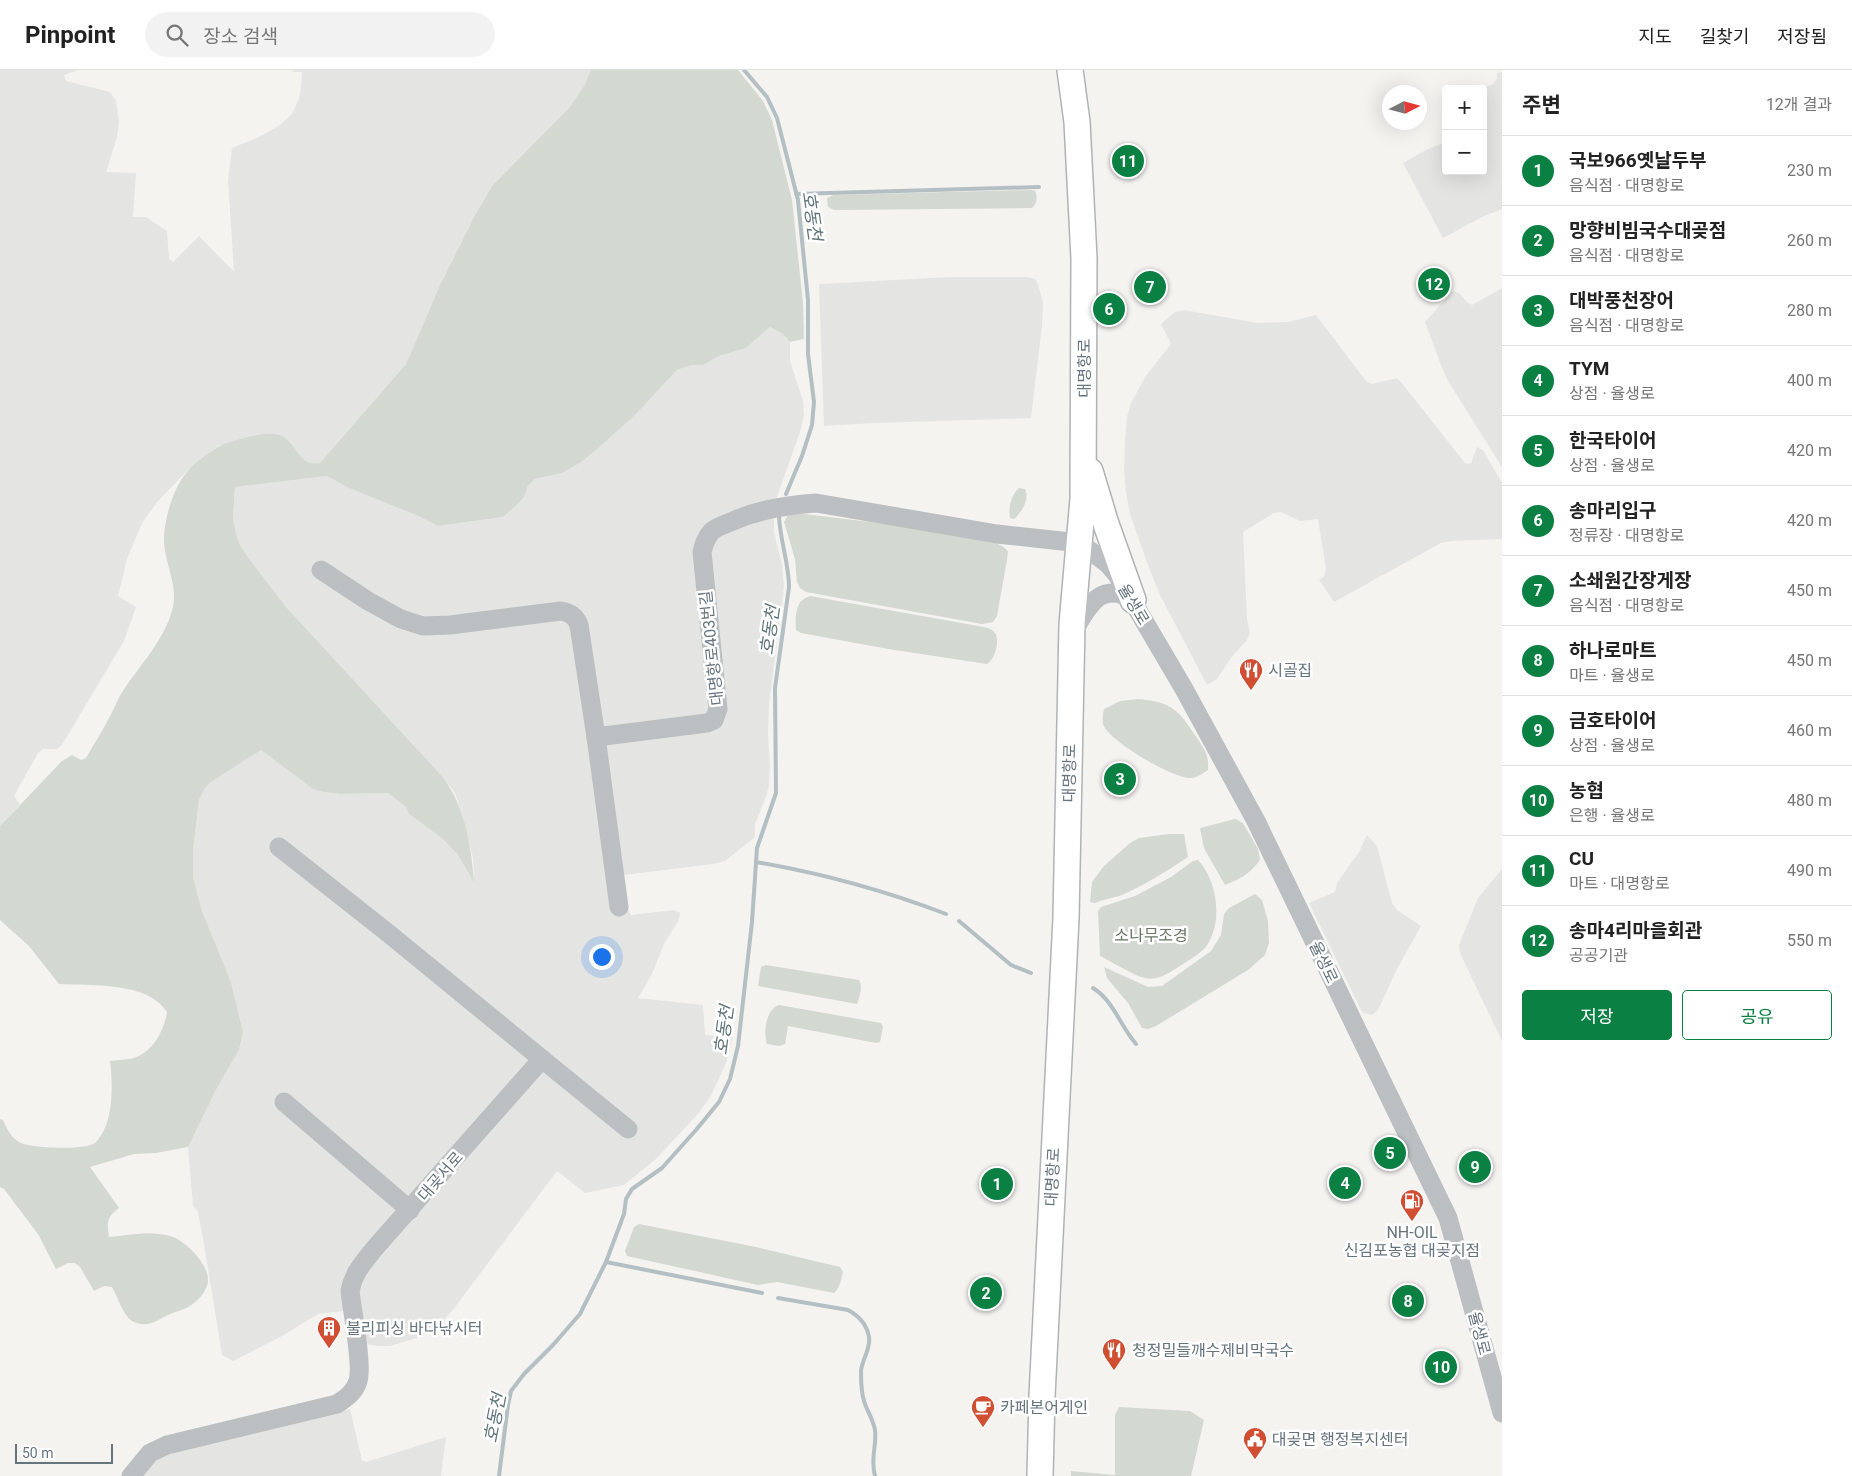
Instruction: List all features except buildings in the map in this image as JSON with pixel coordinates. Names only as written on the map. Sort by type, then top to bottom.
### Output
[{"type":"main road","name":"대명항로","points":[[1040,1476],[1044,1357],[1066,918],[1072,635],[1080,543],[1083,448],[1084,258],[1077,122],[1070,70]]},
{"type":"main road","points":[[1083,448],[1132,600]]},
{"type":"street","name":"대명항로403번길","points":[[596,737],[707,723],[714,720],[718,709],[702,552],[705,540],[712,532],[720,526],[749,514],[789,504],[816,503],[997,534],[1080,543]]},
{"type":"street","name":"율생로","points":[[1080,543],[1117,575],[1256,821],[1448,1218],[1502,1413]]},
{"type":"street","points":[[321,570],[401,620],[423,626],[450,625],[561,611],[569,612],[575,617],[579,625],[596,737],[619,907]]},
{"type":"street","points":[[1072,635],[1088,607],[1101,594],[1124,594],[1132,600]]},
{"type":"street","points":[[278,847],[628,1128]]},
{"type":"street","name":"대곶서로","points":[[131,1476],[150,1453],[167,1444],[337,1404],[349,1395],[358,1381],[359,1367],[350,1291],[356,1272],[374,1249],[542,1059]]},
{"type":"street","points":[[284,1102],[410,1210]]},
{"type":"shaded area","points":[[0,70],[78,70],[64,75],[66,81],[110,92],[116,101],[119,122],[117,137],[106,172],[136,173],[133,217],[146,217],[167,231],[169,258],[173,262],[199,236],[234,272],[228,181],[232,148],[259,137],[280,125],[292,114],[301,89],[302,72],[293,72],[292,70],[591,70],[584,86],[569,108],[492,186],[474,217],[440,285],[406,364],[320,463],[312,465],[304,461],[290,442],[220,445],[187,471],[158,501],[142,523],[127,559],[118,596],[136,607],[124,641],[62,745],[57,749],[43,749],[38,753],[14,796],[20,804],[0,826]]},
{"type":"shaded area","points":[[1502,72],[1502,209],[1482,217],[1443,238],[1403,163],[1442,144],[1442,175],[1487,175],[1487,87],[1493,84],[1497,79],[1497,73]]},
{"type":"shaded area","points":[[949,277],[1028,277],[1035,279],[1038,284],[1043,303],[1042,326],[1031,418],[824,426],[819,284]]},
{"type":"shaded area","points":[[1502,288],[1502,467],[1448,381],[1425,322],[1453,291],[1459,293],[1472,305]]},
{"type":"shaded area","points":[[1184,310],[1258,323],[1288,322],[1316,315],[1366,381],[1372,384],[1397,378],[1465,463],[1471,463],[1477,447],[1483,450],[1502,483],[1502,539],[1441,543],[1334,602],[1319,580],[1324,576],[1326,569],[1318,519],[1300,521],[1281,512],[1274,513],[1243,532],[1247,619],[1250,633],[1247,640],[1231,658],[1217,679],[1207,685],[1160,595],[1148,565],[1130,514],[1124,469],[1127,417],[1131,403],[1145,377],[1171,344],[1161,324],[1175,312]]},
{"type":"shaded area","points":[[770,327],[783,334],[790,342],[790,361],[803,401],[804,416],[776,500],[774,515],[774,532],[782,564],[784,587],[769,704],[770,767],[766,797],[755,824],[755,837],[725,861],[624,875],[628,909],[631,915],[674,910],[680,913],[679,920],[664,944],[652,974],[638,998],[703,1005],[705,1035],[733,1037],[726,1063],[711,1096],[698,1114],[656,1159],[624,1185],[585,1193],[557,1171],[452,1311],[437,1327],[423,1336],[390,1346],[366,1344],[360,1309],[318,1314],[282,1336],[233,1361],[222,1355],[198,1212],[193,1206],[188,1147],[218,1086],[239,1050],[243,1032],[231,982],[202,911],[193,877],[193,851],[199,800],[205,788],[211,782],[261,750],[313,789],[340,794],[388,793],[406,807],[409,814],[443,839],[458,855],[474,880],[473,858],[455,793],[441,775],[287,608],[250,560],[240,545],[233,519],[235,487],[327,476],[349,488],[438,526],[503,517],[524,497],[528,486],[535,479],[562,473],[637,413],[677,370],[691,365],[703,365],[719,356],[746,348]]},
{"type":"shaded area","points":[[1367,835],[1377,846],[1392,903],[1397,910],[1421,926],[1397,969],[1378,1010],[1372,1015],[1361,1010],[1309,903],[1335,892],[1337,883],[1359,852]]},
{"type":"shaded area","points":[[1502,869],[1502,1041],[1460,953],[1459,945],[1478,898]]},
{"type":"shaded area","points":[[350,1409],[362,1460],[366,1462],[446,1437],[441,1476],[137,1476],[153,1460],[186,1447]]},
{"type":"green space","points":[[591,70],[738,70],[763,101],[772,120],[792,200],[803,303],[804,339],[790,342],[783,334],[770,327],[746,348],[719,356],[703,365],[691,365],[677,370],[637,413],[596,450],[581,462],[562,473],[535,479],[528,486],[524,497],[503,517],[438,526],[349,488],[327,476],[235,487],[233,519],[240,545],[250,560],[287,608],[441,775],[449,787],[461,812],[469,839],[474,882],[458,855],[443,839],[409,814],[406,807],[388,793],[340,794],[313,789],[261,750],[211,782],[205,788],[199,800],[193,851],[193,877],[202,911],[231,982],[243,1032],[239,1050],[218,1086],[188,1147],[156,1153],[134,1154],[90,1167],[119,1208],[108,1221],[109,1237],[147,1233],[170,1236],[176,1238],[189,1248],[205,1267],[208,1284],[199,1299],[184,1309],[151,1323],[139,1324],[127,1316],[112,1287],[104,1286],[94,1291],[80,1267],[75,1263],[68,1263],[56,1269],[38,1234],[4,1189],[0,1187],[0,1119],[3,1120],[15,1139],[27,1145],[72,1148],[91,1145],[96,1142],[106,1125],[111,1103],[112,1081],[110,1061],[137,1057],[150,1048],[160,1035],[167,1012],[158,1002],[132,990],[118,987],[59,984],[29,946],[0,920],[0,826],[62,761],[72,755],[81,760],[86,758],[123,691],[162,634],[171,614],[174,595],[165,552],[165,525],[173,496],[187,472],[202,458],[223,445],[232,441],[266,434],[275,434],[285,438],[307,461],[320,463],[406,364],[440,285],[474,217],[492,186],[569,108],[584,86]]},
{"type":"green space","points":[[1035,191],[1037,198],[1032,208],[834,210],[828,207],[827,198],[834,195]]},
{"type":"green space","points":[[1019,488],[1025,489],[1027,497],[1020,513],[1014,519],[1010,518],[1010,506],[1014,494]]},
{"type":"green space","points":[[796,513],[912,527],[993,542],[1002,546],[1008,551],[997,616],[993,622],[982,624],[806,592],[800,588],[797,582],[795,559],[784,522],[788,515]]},
{"type":"green space","points":[[810,596],[987,628],[995,633],[997,641],[996,650],[987,664],[801,633],[796,630],[797,609],[801,601]]},
{"type":"green space","points":[[1151,700],[1168,706],[1180,715],[1204,749],[1208,760],[1208,770],[1191,778],[1171,773],[1131,751],[1105,728],[1103,724],[1104,709],[1120,701]]},
{"type":"green space","points":[[1235,819],[1243,823],[1258,849],[1260,860],[1245,875],[1225,885],[1204,848],[1200,828]]},
{"type":"green space","name":"소나무조경","points":[[1184,834],[1188,857],[1156,878],[1131,891],[1095,903],[1090,902],[1092,882],[1104,866],[1130,843],[1139,838]]},
{"type":"green space","name":"소나무조경","points":[[1198,860],[1209,877],[1213,888],[1216,899],[1216,922],[1209,942],[1196,956],[1163,976],[1150,979],[1140,977],[1100,956],[1098,911],[1101,907],[1135,896],[1171,877],[1193,861]]},
{"type":"green space","name":"소나무조경","points":[[1255,894],[1262,900],[1268,921],[1269,943],[1265,955],[1248,970],[1156,1026],[1148,1029],[1142,1028],[1128,1003],[1107,978],[1104,967],[1148,987],[1162,986],[1211,951],[1221,935],[1224,914],[1229,908]]},
{"type":"green space","points":[[766,965],[859,980],[861,989],[857,1004],[758,986],[761,967]]},
{"type":"green space","points":[[779,1005],[881,1023],[883,1027],[880,1042],[876,1043],[788,1026],[785,1044],[779,1046],[767,1044],[765,1033],[768,1016]]},
{"type":"green space","points":[[639,1224],[756,1247],[840,1267],[843,1272],[841,1281],[834,1293],[777,1282],[758,1285],[627,1256],[625,1251],[634,1227]]},
{"type":"green space","points":[[1119,1407],[1190,1411],[1204,1420],[1191,1476],[1071,1476],[1071,1471],[1115,1475],[1115,1415]]},
{"type":"waterway","name":"호동천","points":[[744,70],[767,97],[777,118],[798,200],[808,300],[808,354],[814,402],[812,425],[802,456],[786,494]]},
{"type":"waterway","points":[[796,194],[1039,187]]},
{"type":"waterway","name":"호동천","points":[[499,1476],[511,1391],[524,1374],[580,1314],[606,1262],[624,1214],[626,1199],[632,1189],[662,1168],[696,1130],[719,1102],[730,1079],[738,1046],[752,922],[757,848],[776,793],[775,688],[789,587],[788,569],[779,516]]},
{"type":"waterway","points":[[756,862],[852,884],[946,914]]},
{"type":"waterway","points":[[959,921],[1011,965],[1031,973]]},
{"type":"waterway","points":[[1093,988],[1112,1007],[1136,1044]]},
{"type":"waterway","points":[[606,1262],[762,1293]]},
{"type":"waterway","points":[[778,1298],[848,1310],[856,1315],[864,1325],[869,1341],[861,1371],[861,1386],[864,1401],[875,1430],[873,1463],[875,1476]]},
{"type":"place","name":"CU","points":[[1128,161]]},
{"type":"place","name":"송마4리마을회관","points":[[1434,284]]},
{"type":"place","name":"소쇄원간장게장","points":[[1150,287]]},
{"type":"place","name":"송마리입구","points":[[1109,309]]},
{"type":"place","name":"시골집","points":[[1251,691]]},
{"type":"place","name":"대박풍천장어","points":[[1120,779]]},
{"type":"place","name":"한국타이어","points":[[1390,1153]]},
{"type":"place","name":"금호타이어","points":[[1475,1167]]},
{"type":"place","name":"TYM","points":[[1345,1183]]},
{"type":"place","name":"국보966옛날두부","points":[[997,1184]]},
{"type":"place","name":"NH-OIL 신김포농협 대곶지점","points":[[1412,1222]]},
{"type":"place","name":"망향비빔국수대곶점","points":[[986,1293]]},
{"type":"place","name":"하나로마트","points":[[1408,1301]]},
{"type":"place","name":"불리피싱 바다낚시터","points":[[329,1349]]},
{"type":"place","name":"농협","points":[[1441,1367]]},
{"type":"place","name":"청정밀들깨수제비막국수","points":[[1114,1371]]},
{"type":"place","name":"카페본어게인","points":[[983,1428]]},
{"type":"place","name":"대곶면 행정복지센터","points":[[1255,1460]]}]
